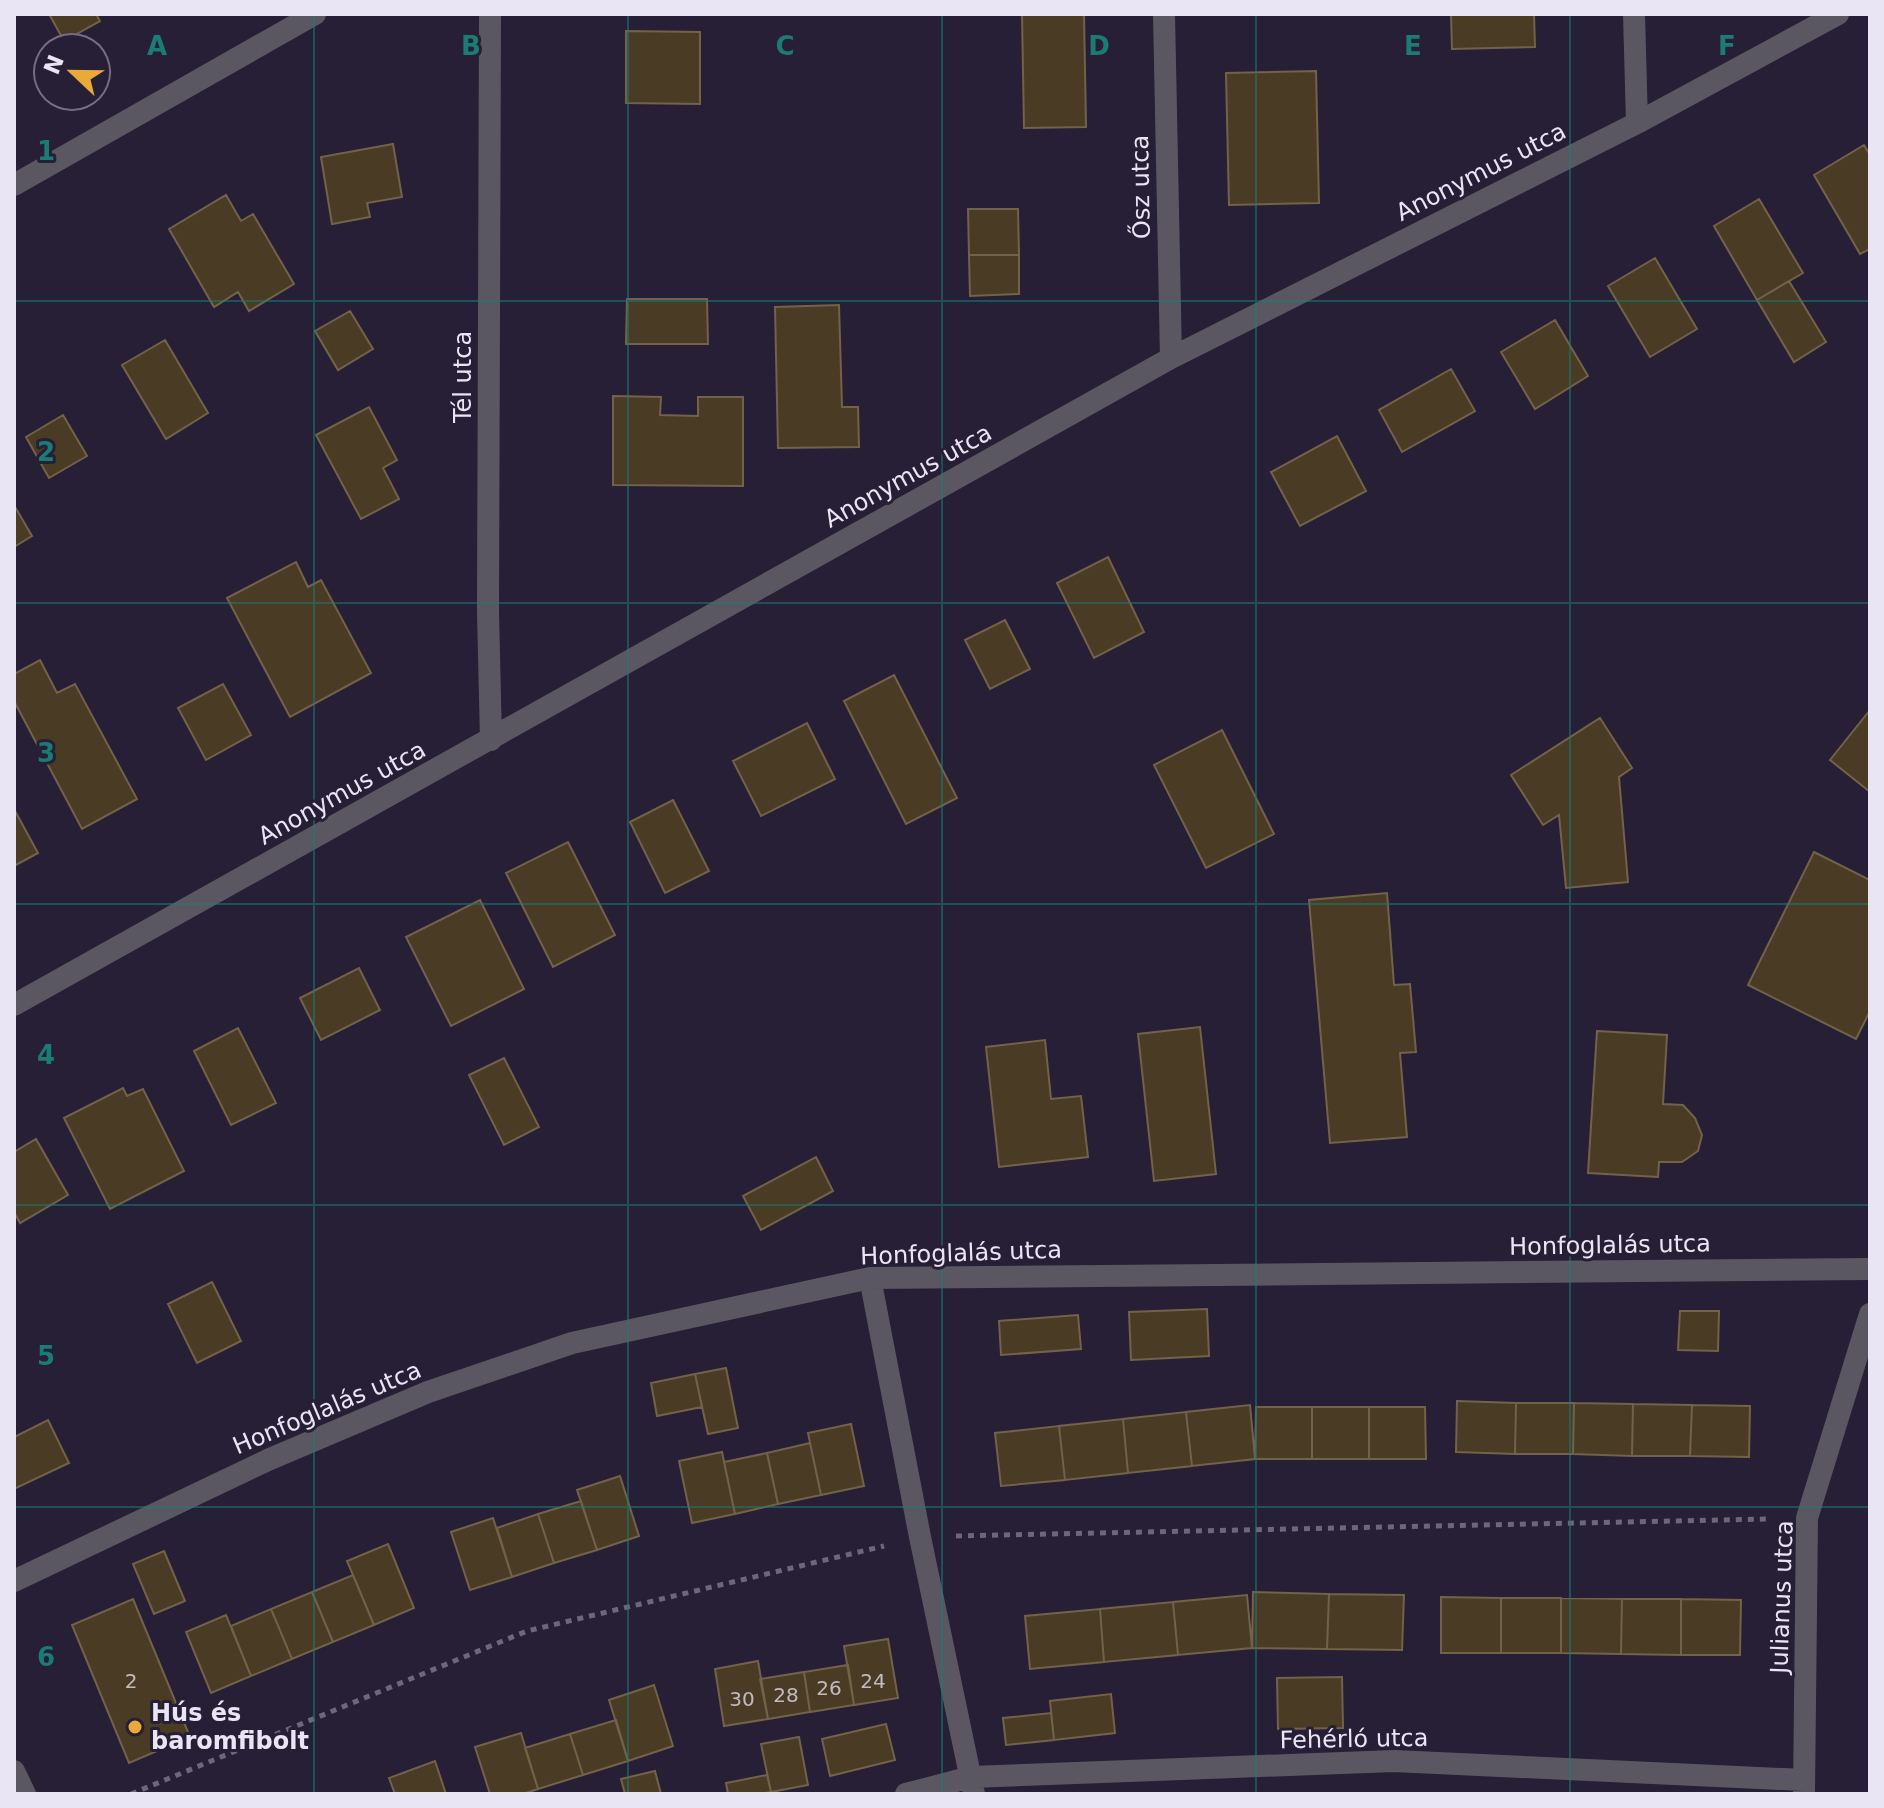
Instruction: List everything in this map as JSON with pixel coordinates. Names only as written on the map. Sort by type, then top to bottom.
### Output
[{"type":"street","points":[[14,185],[315,14]]},
{"type":"street","name":"Tél utca","points":[[490,14],[488,612],[491,740]]},
{"type":"street","name":"Ősz utca","points":[[1164,14],[1171,358]]},
{"type":"street","points":[[1634,14],[1637,123]]},
{"type":"street","name":"Anonymus utca","points":[[14,1005],[1171,358],[1637,123],[1838,14]]},
{"type":"street","name":"Honfoglalás utca","points":[[14,1581],[270,1459],[428,1392],[572,1343],[870,1278],[1870,1269]]},
{"type":"street","points":[[870,1278],[972,1785]]},
{"type":"street","name":"Julianus utca","points":[[1804,1787],[1807,1518],[1870,1314]]},
{"type":"street","name":"Fehérló utca","points":[[906,1794],[972,1785],[1394,1761],[1804,1787]]},
{"type":"street","points":[[14,1771],[25,1794]]},
{"type":"building","points":[[49,14],[96,14],[100,21],[80,32],[59,32]]},
{"type":"building","points":[[1022,14],[1084,14],[1086,127],[1024,128]]},
{"type":"building","points":[[1451,14],[1534,14],[1535,47],[1452,49]]},
{"type":"building","points":[[626,31],[700,32],[700,104],[626,103]]},
{"type":"building","points":[[1316,71],[1319,203],[1229,205],[1226,73]]},
{"type":"building","points":[[393,144],[402,197],[367,203],[370,217],[332,224],[321,157]]},
{"type":"building","points":[[1864,145],[1870,155],[1870,249],[1860,254],[1814,175]]},
{"type":"building","points":[[226,195],[241,221],[253,214],[294,284],[249,311],[238,292],[214,307],[169,229]]},
{"type":"building","points":[[1759,199],[1803,273],[1757,300],[1714,226]]},
{"type":"building","points":[[968,209],[1018,209],[1019,255],[969,255]]},
{"type":"building","points":[[969,255],[1019,255],[1019,294],[970,296]]},
{"type":"building","points":[[1655,258],[1697,329],[1650,357],[1608,286]]},
{"type":"building","points":[[1789,281],[1826,342],[1794,362],[1757,300]]},
{"type":"building","points":[[627,299],[707,299],[708,344],[626,344]]},
{"type":"building","points":[[839,305],[842,407],[858,407],[859,447],[778,448],[775,307]]},
{"type":"building","points":[[350,311],[373,349],[338,370],[315,331]]},
{"type":"building","points":[[1555,320],[1588,376],[1535,409],[1501,352]]},
{"type":"building","points":[[165,340],[208,413],[166,439],[122,365]]},
{"type":"building","points":[[1451,369],[1475,411],[1402,452],[1379,410]]},
{"type":"building","points":[[613,396],[661,397],[660,415],[698,416],[698,397],[743,397],[743,486],[613,485]]},
{"type":"building","points":[[369,407],[397,460],[383,468],[399,499],[361,519],[316,435]]},
{"type":"building","points":[[63,415],[87,456],[49,478],[26,437]]},
{"type":"building","points":[[1337,436],[1366,491],[1300,526],[1271,472]]},
{"type":"building","points":[[14,505],[32,536],[14,547]]},
{"type":"building","points":[[1108,557],[1144,632],[1094,658],[1057,583]]},
{"type":"building","points":[[296,562],[308,587],[321,580],[371,673],[290,717],[227,598]]},
{"type":"building","points":[[1005,620],[1030,669],[990,689],[965,640]]},
{"type":"building","points":[[40,660],[57,693],[75,684],[137,799],[82,829],[14,701],[14,674]]},
{"type":"building","points":[[894,675],[957,798],[906,824],[844,701]]},
{"type":"building","points":[[223,684],[251,735],[206,760],[178,708]]},
{"type":"building","points":[[1870,710],[1870,792],[1830,760]]},
{"type":"building","points":[[1600,718],[1632,768],[1619,777],[1628,882],[1566,888],[1559,815],[1543,825],[1511,775]]},
{"type":"building","points":[[807,723],[835,779],[761,816],[733,761]]},
{"type":"building","points":[[1222,730],[1274,834],[1206,868],[1154,765]]},
{"type":"building","points":[[673,800],[709,871],[665,893],[630,822]]},
{"type":"building","points":[[14,809],[38,853],[14,866]]},
{"type":"building","points":[[568,842],[615,935],[553,967],[506,873]]},
{"type":"building","points":[[1814,852],[1870,880],[1870,1011],[1856,1039],[1748,985]]},
{"type":"building","points":[[1387,893],[1394,985],[1410,984],[1416,1052],[1400,1053],[1407,1137],[1330,1143],[1309,900]]},
{"type":"building","points":[[480,900],[524,989],[451,1026],[406,937]]},
{"type":"building","points":[[359,968],[380,1010],[321,1040],[300,998]]},
{"type":"building","points":[[1200,1027],[1216,1174],[1154,1181],[1138,1034]]},
{"type":"building","points":[[238,1028],[276,1103],[231,1125],[194,1051]]},
{"type":"building","points":[[1597,1031],[1667,1035],[1663,1104],[1683,1105],[1695,1118],[1702,1135],[1698,1151],[1682,1162],[1659,1162],[1658,1177],[1588,1173]]},
{"type":"building","points":[[1045,1040],[1051,1099],[1081,1096],[1088,1157],[999,1167],[986,1047]]},
{"type":"building","points":[[504,1058],[539,1127],[504,1145],[469,1075]]},
{"type":"building","points":[[123,1088],[127,1096],[143,1089],[184,1171],[110,1209],[64,1118]]},
{"type":"building","points":[[36,1139],[68,1195],[20,1223],[14,1212],[14,1152]]},
{"type":"building","points":[[816,1157],[833,1191],[761,1230],[743,1196]]},
{"type":"building","points":[[212,1282],[241,1341],[197,1363],[168,1304]]},
{"type":"building","points":[[1207,1309],[1209,1356],[1131,1360],[1129,1312]]},
{"type":"building","points":[[1680,1311],[1719,1311],[1718,1351],[1678,1350]]},
{"type":"building","points":[[1078,1315],[1081,1349],[1001,1355],[999,1321]]},
{"type":"building","points":[[726,1368],[738,1428],[708,1434],[695,1374]]},
{"type":"building","points":[[695,1374],[702,1407],[657,1416],[651,1383]]},
{"type":"building","points":[[1457,1401],[1516,1403],[1515,1454],[1456,1452]]},
{"type":"building","points":[[1516,1403],[1574,1403],[1573,1454],[1515,1454]]},
{"type":"building","points":[[1574,1403],[1633,1404],[1632,1456],[1573,1454]]},
{"type":"building","points":[[1633,1404],[1692,1405],[1690,1456],[1632,1456]]},
{"type":"building","points":[[1250,1405],[1255,1459],[1192,1466],[1186,1412]]},
{"type":"building","points":[[1692,1405],[1750,1406],[1749,1457],[1690,1456]]},
{"type":"building","points":[[1256,1407],[1312,1407],[1312,1459],[1255,1459]]},
{"type":"building","points":[[1312,1407],[1369,1407],[1369,1459],[1312,1459]]},
{"type":"building","points":[[1369,1407],[1425,1407],[1426,1459],[1369,1459]]},
{"type":"building","points":[[1186,1412],[1192,1466],[1128,1473],[1123,1419]]},
{"type":"building","points":[[1123,1419],[1128,1473],[1065,1480],[1059,1426]]},
{"type":"building","points":[[48,1420],[69,1463],[14,1489],[14,1437]]},
{"type":"building","points":[[851,1424],[864,1486],[821,1495],[808,1433]]},
{"type":"building","points":[[1059,1426],[1065,1480],[1001,1486],[995,1433]]},
{"type":"building","points":[[810,1443],[821,1495],[778,1504],[767,1453]]},
{"type":"building","points":[[722,1452],[735,1514],[692,1523],[679,1461]]},
{"type":"building","points":[[767,1453],[778,1504],[735,1514],[724,1462]]},
{"type":"building","points":[[620,1476],[639,1536],[597,1550],[577,1490]]},
{"type":"building","points":[[581,1501],[597,1550],[554,1563],[538,1514]]},
{"type":"building","points":[[538,1514],[554,1563],[512,1577],[497,1528]]},
{"type":"building","points":[[493,1518],[512,1577],[470,1590],[451,1532]]},
{"type":"building","points":[[388,1544],[414,1608],[374,1625],[347,1561]]},
{"type":"building","points":[[164,1551],[185,1601],[154,1614],[133,1564]]},
{"type":"building","points":[[353,1575],[374,1625],[333,1642],[312,1592]]},
{"type":"building","points":[[312,1592],[333,1642],[292,1659],[271,1609]]},
{"type":"building","points":[[1253,1592],[1329,1594],[1327,1649],[1252,1648]]},
{"type":"building","points":[[1329,1594],[1404,1595],[1402,1650],[1327,1649]]},
{"type":"building","points":[[1247,1595],[1252,1648],[1178,1655],[1173,1602]]},
{"type":"building","points":[[1441,1597],[1501,1598],[1501,1653],[1441,1653]]},
{"type":"building","points":[[1501,1598],[1561,1598],[1561,1653],[1501,1653]]},
{"type":"building","points":[[1561,1598],[1622,1599],[1621,1654],[1561,1653]]},
{"type":"building","points":[[133,1599],[190,1737],[129,1763],[72,1625]]},
{"type":"building","points":[[1622,1599],[1681,1599],[1681,1655],[1621,1654]]},
{"type":"building","points":[[1681,1599],[1741,1600],[1740,1655],[1681,1655]]},
{"type":"building","points":[[1173,1602],[1178,1655],[1104,1662],[1100,1609]]},
{"type":"building","points":[[271,1609],[292,1659],[251,1676],[231,1626]]},
{"type":"building","points":[[1100,1609],[1104,1662],[1030,1669],[1025,1616]]},
{"type":"building","points":[[226,1615],[251,1676],[211,1693],[186,1632]]},
{"type":"building","points":[[888,1639],[898,1698],[854,1705],[844,1646]]},
{"type":"building","points":[[758,1661],[768,1719],[724,1726],[715,1669]]},
{"type":"building","points":[[848,1665],[854,1705],[810,1712],[804,1672]]},
{"type":"building","points":[[804,1672],[810,1712],[768,1719],[760,1679]]},
{"type":"building","points":[[1342,1677],[1343,1728],[1278,1729],[1277,1678]]},
{"type":"building","points":[[654,1685],[673,1746],[628,1761],[609,1700]]},
{"type":"building","points":[[1111,1694],[1115,1733],[1054,1740],[1050,1701]]},
{"type":"building","points":[[1051,1713],[1054,1740],[1006,1745],[1003,1718]]},
{"type":"building","points":[[616,1720],[628,1761],[583,1775],[570,1734]]},
{"type":"building","points":[[886,1724],[895,1760],[830,1776],[822,1739]]},
{"type":"building","points":[[521,1733],[538,1789],[523,1794],[490,1794],[475,1747]]},
{"type":"building","points":[[570,1734],[583,1775],[538,1789],[525,1748]]},
{"type":"building","points":[[799,1737],[808,1785],[771,1792],[761,1744]]},
{"type":"building","points":[[435,1761],[446,1794],[395,1794],[389,1778]]},
{"type":"building","points":[[655,1771],[661,1794],[625,1794],[621,1779]]},
{"type":"building","points":[[767,1775],[771,1792],[728,1794],[726,1783]]},
{"type":"place","name":"Hús és baromfibolt","points":[[135,1727]]}]
